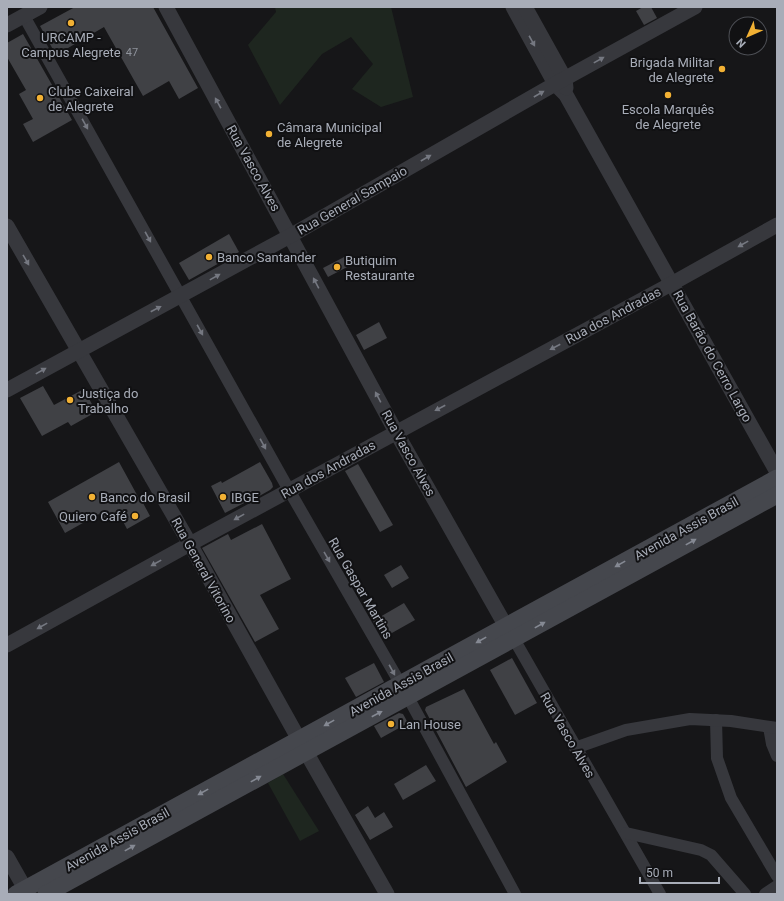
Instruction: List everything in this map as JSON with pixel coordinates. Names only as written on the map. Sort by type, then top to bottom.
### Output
[{"type":"main road","name":"Avenida Assis Brasil","points":[[669,546],[777,478]]},
{"type":"main road","name":"Avenida Assis Brasil","points":[[23,892],[65,876],[669,546],[777,495]]},
{"type":"main road","name":"Avenida Assis Brasil","points":[[46,894],[65,876]]},
{"type":"street","points":[[7,25],[40,7]]},
{"type":"street","name":"Rua Vasco Alves","points":[[166,7],[396,432],[575,748],[660,894]]},
{"type":"street","name":"Rua Barão do Cerro Largo","points":[[513,7],[560,82]]},
{"type":"street","name":"Rua Barão do Cerro Largo","points":[[525,7],[566,95],[673,283],[777,472]]},
{"type":"street","name":"Rua General Sampaio","points":[[7,390],[290,236],[694,7]]},
{"type":"street","name":"Rua Gaspar Martins","points":[[24,16],[289,490],[404,691],[515,894]]},
{"type":"street","name":"Rua General Vitorino","points":[[7,226],[190,544],[302,746],[387,894]]},
{"type":"street","name":"Rua dos Andradas","points":[[7,645],[289,490],[777,226]]},
{"type":"street","points":[[575,748],[626,730],[690,719],[716,720],[773,728],[772,744],[777,756]]},
{"type":"street","points":[[716,720],[717,758],[731,798],[777,876]]},
{"type":"street","points":[[626,834],[701,850],[712,855],[745,894]]},
{"type":"street","points":[[7,857],[23,892]]},
{"type":"street","points":[[765,894],[777,886]]},
{"type":"shaded area","points":[[275,7],[391,7],[413,97],[381,107],[352,89],[373,64],[351,37],[322,54],[280,105],[248,45],[276,12]]},
{"type":"shaded area","points":[[283,774],[319,831],[300,841],[268,783]]},
{"type":"building","points":[[75,7],[153,7],[198,88],[179,99],[169,81],[143,96],[104,27],[56,55],[40,26]]},
{"type":"building","points":[[643,7],[651,7],[657,18],[644,25],[636,11]]},
{"type":"building","points":[[23,34],[72,120],[33,142],[23,124],[33,119],[19,94],[26,90],[7,57],[7,43]]},
{"type":"building","name":"Banco Santander","points":[[229,234],[239,252],[189,280],[179,263]]},
{"type":"building","name":"Butiquim Restaurante","points":[[346,256],[351,265],[328,277],[323,268]]},
{"type":"building","points":[[379,322],[387,338],[364,350],[356,335]]},
{"type":"building","points":[[43,386],[54,405],[84,389],[96,412],[71,426],[68,422],[42,436],[20,398]]},
{"type":"building","name":"Banco do Brasil","points":[[119,462],[150,516],[127,529],[118,512],[102,521],[99,514],[65,533],[48,502]]},
{"type":"building","points":[[260,462],[273,487],[247,503],[246,502],[225,513],[211,486],[221,481],[222,483]]},
{"type":"building","points":[[358,464],[393,525],[380,532],[345,471]]},
{"type":"building","points":[[262,524],[291,579],[260,595],[279,629],[255,642],[202,548],[228,534],[231,540]]},
{"type":"building","points":[[401,565],[409,578],[392,588],[384,575]]},
{"type":"building","points":[[404,603],[415,620],[383,638],[373,621]]},
{"type":"building","points":[[512,658],[537,703],[515,715],[490,670]]},
{"type":"building","points":[[374,663],[384,682],[356,697],[345,678]]},
{"type":"building","points":[[464,689],[494,744],[496,742],[507,762],[466,787],[425,710],[426,707]]},
{"type":"building","name":"Lan House","points":[[399,713],[403,714],[408,723],[381,738],[374,726]]},
{"type":"building","points":[[426,765],[436,781],[403,800],[394,784]]},
{"type":"building","points":[[368,806],[375,818],[384,812],[393,827],[370,840],[355,815]]},
{"type":"place","name":"URCAMP - Campus Alegrete","points":[[71,23]]},
{"type":"place","name":"Brigada Militar de Alegrete","points":[[722,69]]},
{"type":"place","name":"Escola Marquês de Alegrete","points":[[668,95]]},
{"type":"place","name":"Clube Caixeiral de Alegrete","points":[[40,98]]},
{"type":"place","name":"Câmara Municipal de Alegrete","points":[[269,134]]},
{"type":"place","name":"Banco Santander","points":[[209,257]]},
{"type":"place","name":"Butiquim Restaurante","points":[[337,267]]},
{"type":"place","name":"Justiça do Trabalho","points":[[70,400]]},
{"type":"place","name":"Banco do Brasil","points":[[92,497]]},
{"type":"place","name":"IBGE","points":[[223,497]]},
{"type":"place","name":"Quiero Café","points":[[135,516]]},
{"type":"place","name":"Lan House","points":[[391,724]]}]
